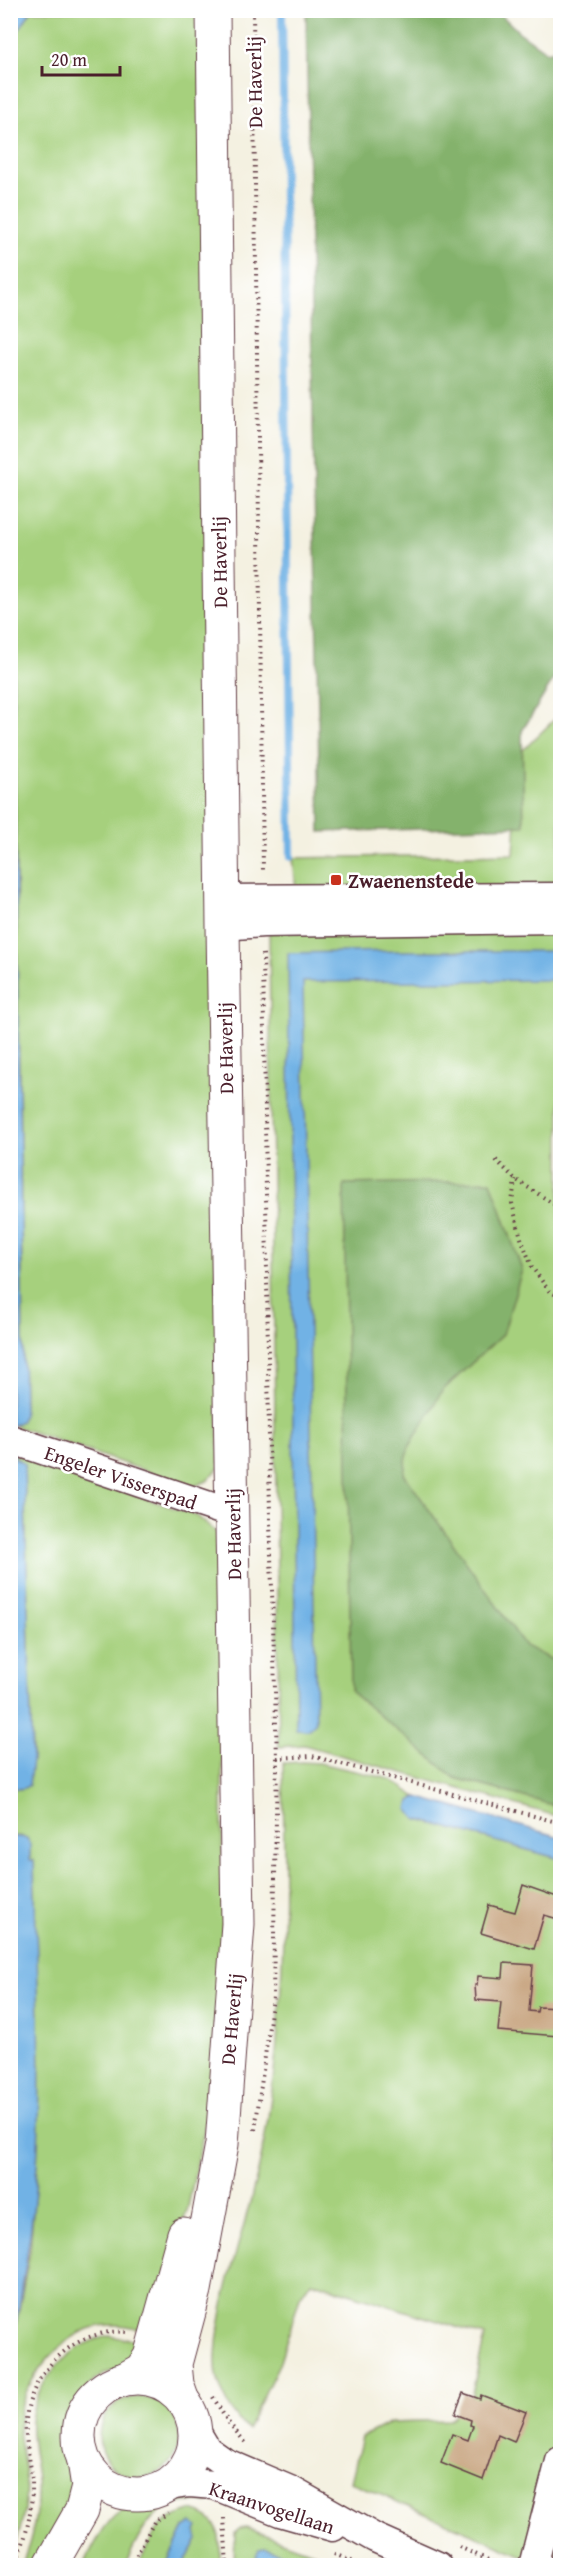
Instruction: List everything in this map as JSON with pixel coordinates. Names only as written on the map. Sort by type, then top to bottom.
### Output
[{"type":"street","name":"De Haverlij","points":[[189,2415],[177,2384],[175,2364],[195,2290],[222,2144],[238,1924],[213,10]]},
{"type":"street","points":[[223,912],[561,897]]},
{"type":"street","points":[[263,910],[561,919]]},
{"type":"street","name":"Engeler Visserspad","points":[[10,1439],[233,1514]]},
{"type":"street","name":"De Haverlij","points":[[125,2379],[141,2370],[150,2357],[225,2085]]},
{"type":"street","points":[[50,2565],[82,2510],[88,2487],[80,2443],[80,2427],[86,2410],[95,2396],[106,2387],[125,2379],[143,2378],[163,2384],[189,2415],[195,2445],[188,2466],[159,2497],[120,2502],[102,2520],[73,2565]]},
{"type":"street","name":"Kraanvogellaan","points":[[189,2415],[207,2450],[224,2462],[292,2492],[375,2538],[438,2565]]},
{"type":"street","points":[[84,2461],[92,2473],[105,2484],[120,2492],[159,2497]]},
{"type":"street","points":[[533,2565],[561,2461]]},
{"type":"street","name":"Kraanvogellaan","points":[[159,2497],[190,2483],[214,2485],[280,2512],[375,2538]]},
{"type":"path","name":"De Haverlij","points":[[253,10],[270,1522]]},
{"type":"path","points":[[496,1160],[515,1179],[561,1208]]},
{"type":"path","points":[[515,1179],[512,1203],[521,1238],[532,1267],[549,1291],[561,1298]]},
{"type":"path","points":[[277,1758],[312,1756],[561,1823]]},
{"type":"path","points":[[15,2565],[26,2534],[30,2511],[32,2480],[26,2421],[35,2389],[45,2372],[56,2358],[70,2347],[97,2333],[110,2330],[156,2339]]},
{"type":"path","points":[[131,2565],[154,2522],[159,2497]]},
{"type":"path","points":[[223,2515],[227,2565]]},
{"type":"green space","points":[[31,11],[200,11],[219,1468],[207,1481],[192,1487],[15,1426],[24,1411],[11,513],[10,43]]},
{"type":"green space","points":[[306,11],[497,11],[519,32],[547,52],[560,49],[560,673],[555,677],[522,731],[524,826],[320,832]]},
{"type":"green space","points":[[560,714],[560,1817],[304,1745],[279,1747],[269,931],[296,890],[293,858],[514,854],[520,753]]},
{"type":"green space","points":[[491,1181],[522,1270],[503,1334],[442,1391],[408,1449],[404,1474],[525,1646],[560,1664],[560,1807],[455,1778],[351,1692],[344,1184]]},
{"type":"green space","points":[[14,1453],[197,1516],[221,1536],[223,1982],[214,2082],[188,2207],[149,2331],[122,2326],[95,2327],[68,2341],[55,2352],[34,2378],[21,2408],[19,2423],[26,2492],[20,2530],[11,2557],[11,2353],[30,2251],[37,2163],[38,2066],[34,1861],[30,1860],[30,1844],[21,1836],[10,1837],[11,1788],[22,1789],[32,1760],[24,1463],[15,1458]]},
{"type":"green space","points":[[283,1763],[319,1763],[390,1779],[417,1797],[410,1801],[416,1819],[560,1859],[560,2565],[544,2565],[351,2482],[362,2437],[391,2422],[449,2420],[471,2398],[485,2336],[311,2281],[300,2297],[280,2362],[247,2430],[234,2414],[217,2377],[216,2356],[223,2304],[251,2200],[271,2101],[280,2005],[284,1908]]},
{"type":"green space","points":[[110,2336],[146,2343],[120,2369],[106,2373],[94,2381],[75,2404],[68,2433],[73,2462],[74,2493],[40,2565],[21,2566],[31,2535],[37,2502],[31,2428],[34,2406],[47,2378],[57,2366],[82,2346]]},
{"type":"green space","points":[[139,2397],[154,2400],[167,2409],[176,2422],[179,2437],[176,2452],[167,2465],[154,2474],[139,2477],[124,2474],[111,2465],[102,2452],[99,2437],[102,2422],[111,2409],[124,2400]]},
{"type":"green space","points":[[190,2492],[212,2494],[209,2503],[177,2504],[165,2508],[155,2516],[139,2537],[125,2565],[83,2566],[102,2531],[117,2514],[141,2504]]},
{"type":"green space","points":[[191,2511],[209,2519],[218,2531],[220,2565],[183,2565],[197,2539],[190,2527],[184,2528],[166,2565],[138,2566],[157,2530],[170,2519]]},
{"type":"green space","points":[[246,2528],[349,2565],[314,2565],[265,2548],[261,2563],[269,2565],[234,2566],[235,2533],[239,2529]]},
{"type":"water","points":[[12,11],[31,11],[11,43],[11,13]]},
{"type":"water","points":[[10,513],[24,1411],[21,1421],[10,1427]]},
{"type":"water","points":[[560,951],[560,980],[303,982],[316,1722],[308,1730],[296,1729],[288,953]]},
{"type":"water","points":[[10,1453],[14,1453],[15,1458],[24,1463],[32,1760],[29,1785],[20,1789],[11,1788]]},
{"type":"water","points":[[417,1797],[560,1837],[560,1859],[416,1819],[408,1809],[410,1801]]},
{"type":"water","points":[[12,1836],[27,1838],[30,1844],[30,1860],[34,1860],[40,2089],[33,2213],[11,2353]]},
{"type":"water","points":[[192,2523],[198,2527],[196,2531],[198,2540],[183,2565],[166,2565],[184,2528]]},
{"type":"water","points":[[265,2548],[314,2565],[275,2566],[268,2564],[256,2556],[259,2549]]},
{"type":"building","points":[[523,1885],[560,1898],[560,1924],[558,1919],[544,1915],[534,1949],[481,1933],[489,1905],[515,1912]]},
{"type":"building","points":[[504,1963],[533,1965],[529,2011],[537,2012],[538,2007],[560,2008],[558,2036],[498,2031],[501,2002],[476,2000],[475,1985],[477,1985],[478,1976],[503,1978]]},
{"type":"building","points":[[463,2393],[480,2399],[481,2395],[526,2412],[514,2442],[498,2435],[483,2480],[441,2463],[452,2434],[468,2440],[473,2426],[470,2425],[471,2420],[455,2414]]},
{"type":"waterway","points":[[282,10],[291,856]]},
{"type":"place","name":"Zwaenenstede","points":[[336,880]]}]
